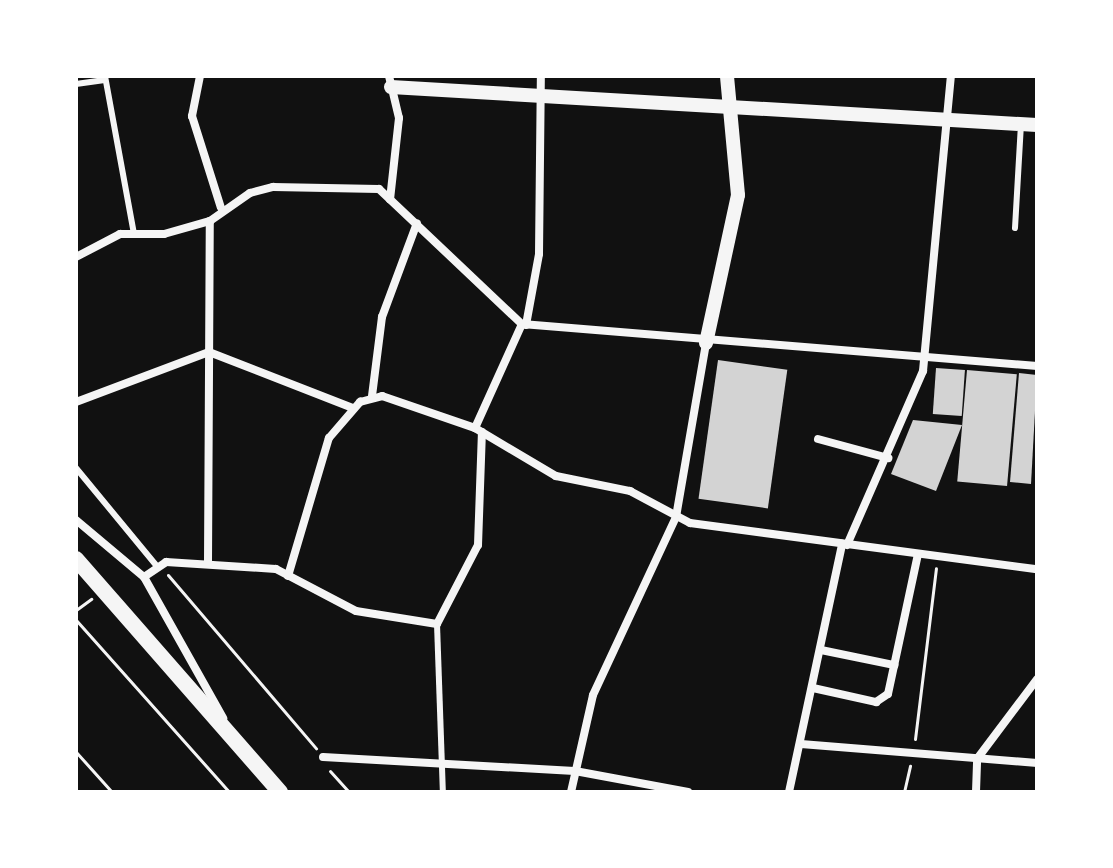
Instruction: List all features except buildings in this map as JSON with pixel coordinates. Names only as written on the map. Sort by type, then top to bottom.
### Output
[{"type":"main road","points":[[76,559],[280,792]]},
{"type":"street","points":[[200,76],[192,116],[221,208]]},
{"type":"street","points":[[144,577],[156,565],[208,563],[288,576],[356,611],[437,624],[478,545],[478,430],[524,324],[539,254],[541,76]]},
{"type":"street","points":[[571,792],[593,695],[676,517],[706,343],[738,195],[725,108],[727,76]]},
{"type":"street","points":[[789,792],[845,544],[888,458],[925,359],[951,76]]},
{"type":"street","points":[[390,200],[399,118],[390,82],[541,99],[1037,125]]},
{"type":"street","points":[[208,563],[210,221],[221,208],[273,187],[379,189],[417,223],[462,275],[524,324],[706,343],[1037,366]]},
{"type":"street","points":[[76,257],[134,234],[210,221]]},
{"type":"street","points":[[372,396],[382,317],[417,223]]},
{"type":"street","points":[[76,402],[209,352],[353,408]]},
{"type":"street","points":[[288,576],[329,438],[353,408],[372,396]]},
{"type":"street","points":[[372,396],[478,430],[556,476],[630,491],[676,517],[845,544],[1037,569]]},
{"type":"street","points":[[818,439],[888,458]]},
{"type":"street","points":[[76,520],[144,577],[231,737]]},
{"type":"street","points":[[813,688],[876,702],[888,694],[918,554]]},
{"type":"street","points":[[821,650],[894,665]]},
{"type":"street","points":[[976,792],[977,759],[1037,679]]},
{"type":"street","points":[[801,744],[1037,763]]},
{"type":"street","points":[[323,757],[575,771],[688,792]]},
{"type":"lane","points":[[76,84],[105,78],[134,234]]},
{"type":"lane","points":[[1015,228],[1021,124]]},
{"type":"lane","points":[[76,468],[156,565]]},
{"type":"lane","points":[[437,624],[438,762],[443,792]]},
{"type":"path","points":[[904,792],[913,753],[937,556]]},
{"type":"path","points":[[166,572],[349,792]]},
{"type":"path","points":[[76,610],[94,596]]},
{"type":"path","points":[[76,620],[229,792]]},
{"type":"path","points":[[76,752],[112,792]]}]
